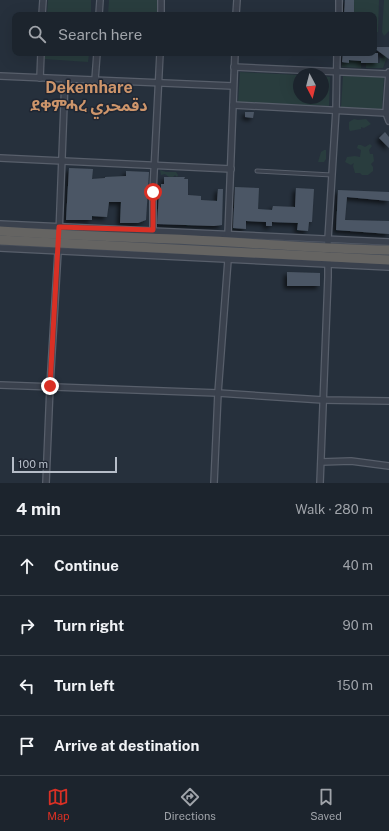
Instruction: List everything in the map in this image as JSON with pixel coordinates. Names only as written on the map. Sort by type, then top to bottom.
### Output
[{"type":"highway","points":[[0,230],[59,239],[176,253],[328,253],[389,250]]},
{"type":"highway","points":[[0,240],[174,235],[389,260]]},
{"type":"street","points":[[42,12],[43,0]]},
{"type":"street","points":[[99,12],[100,0]]},
{"type":"street","points":[[161,0],[161,12]]},
{"type":"street","points":[[236,12],[237,0]]},
{"type":"street","points":[[338,12],[339,0]]},
{"type":"street","points":[[40,78],[41,56]]},
{"type":"street","points":[[95,80],[97,56]]},
{"type":"street","points":[[153,230],[154,166],[160,56]]},
{"type":"street","points":[[228,234],[235,56]]},
{"type":"street","points":[[320,483],[337,56]]},
{"type":"street","points":[[234,68],[389,72],[386,113],[389,121]]},
{"type":"street","points":[[0,76],[233,86]]},
{"type":"street","points":[[46,483],[59,239],[65,79]]},
{"type":"street","points":[[233,105],[386,113]]},
{"type":"street","points":[[0,158],[231,169]]},
{"type":"street","points":[[0,224],[59,239]]},
{"type":"street","points":[[0,248],[59,239],[153,230],[174,235],[228,234],[328,253],[389,267]]},
{"type":"street","points":[[176,253],[228,260],[328,253],[389,242]]},
{"type":"street","points":[[214,483],[218,393],[228,260]]},
{"type":"street","points":[[0,385],[218,393],[323,400],[389,401]]},
{"type":"street","points":[[320,462],[351,461],[389,466]]},
{"type":"lane","points":[[257,171],[332,175]]},
{"type":"green space","points":[[48,0],[91,0],[91,12],[47,12]]},
{"type":"green space","points":[[109,0],[157,0],[157,12],[108,12]]},
{"type":"green space","points":[[354,0],[379,0],[378,32],[377,12],[354,12]]},
{"type":"green space","points":[[384,0],[389,0],[389,31],[384,36],[382,32]]},
{"type":"green space","points":[[384,55],[387,57],[383,68],[366,68],[366,63],[380,63],[380,58],[383,58]]},
{"type":"green space","points":[[44,56],[89,56],[88,62],[44,59]]},
{"type":"green space","points":[[349,60],[361,61],[361,68],[342,67],[342,62],[349,63]]},
{"type":"green space","points":[[240,72],[293,75],[293,104],[329,104],[330,77],[329,106],[238,102]]},
{"type":"green space","points":[[343,76],[384,77],[382,109],[341,107]]},
{"type":"green space","points":[[354,119],[366,119],[371,124],[364,128],[361,127],[361,129],[350,131],[349,122]]},
{"type":"green space","points":[[370,144],[372,146],[369,150],[370,154],[373,154],[374,161],[371,164],[373,171],[368,175],[355,173],[353,166],[354,163],[351,165],[345,162],[347,157],[360,157],[361,150],[357,148],[358,145],[365,147]]},
{"type":"green space","points":[[326,150],[326,159],[324,162],[318,162],[321,152]]},
{"type":"green space","points":[[160,170],[166,172],[176,172],[178,175],[177,177],[175,175],[173,177],[169,177],[165,174],[161,175]]},
{"type":"building","points":[[345,0],[354,0],[354,12],[344,12]]},
{"type":"building","points":[[377,47],[389,47],[389,59],[377,50]]},
{"type":"building","points":[[378,53],[378,63],[361,63],[361,61],[349,60],[349,63],[342,62],[343,56],[377,56]]},
{"type":"building","points":[[245,112],[254,112],[253,118],[245,117]]},
{"type":"building","points":[[385,132],[389,137],[389,148],[379,138]]},
{"type":"building","points":[[69,168],[93,169],[92,179],[126,176],[126,171],[149,172],[146,220],[138,223],[120,223],[121,202],[109,202],[107,217],[92,216],[92,220],[66,220]]},
{"type":"building","points":[[164,177],[185,177],[184,179],[188,179],[188,195],[201,196],[201,200],[217,201],[218,189],[223,189],[222,225],[157,224],[159,194],[161,194],[161,184],[164,184]]},
{"type":"building","points":[[235,187],[259,188],[258,209],[272,210],[273,206],[295,207],[296,188],[314,189],[312,222],[309,222],[308,231],[297,230],[298,223],[272,222],[272,226],[266,226],[266,222],[246,221],[246,229],[233,228]]},
{"type":"building","points":[[338,190],[389,192],[389,201],[347,197],[345,220],[389,221],[389,234],[336,230]]},
{"type":"building","points":[[287,272],[320,273],[320,286],[287,286]]},
{"type":"district","name":"Dekemhare ደቀምሓረ دقمحري","points":[[89,96]]},
{"type":"route","points":[[50,386],[58,274],[59,227],[153,230],[153,192]]}]
